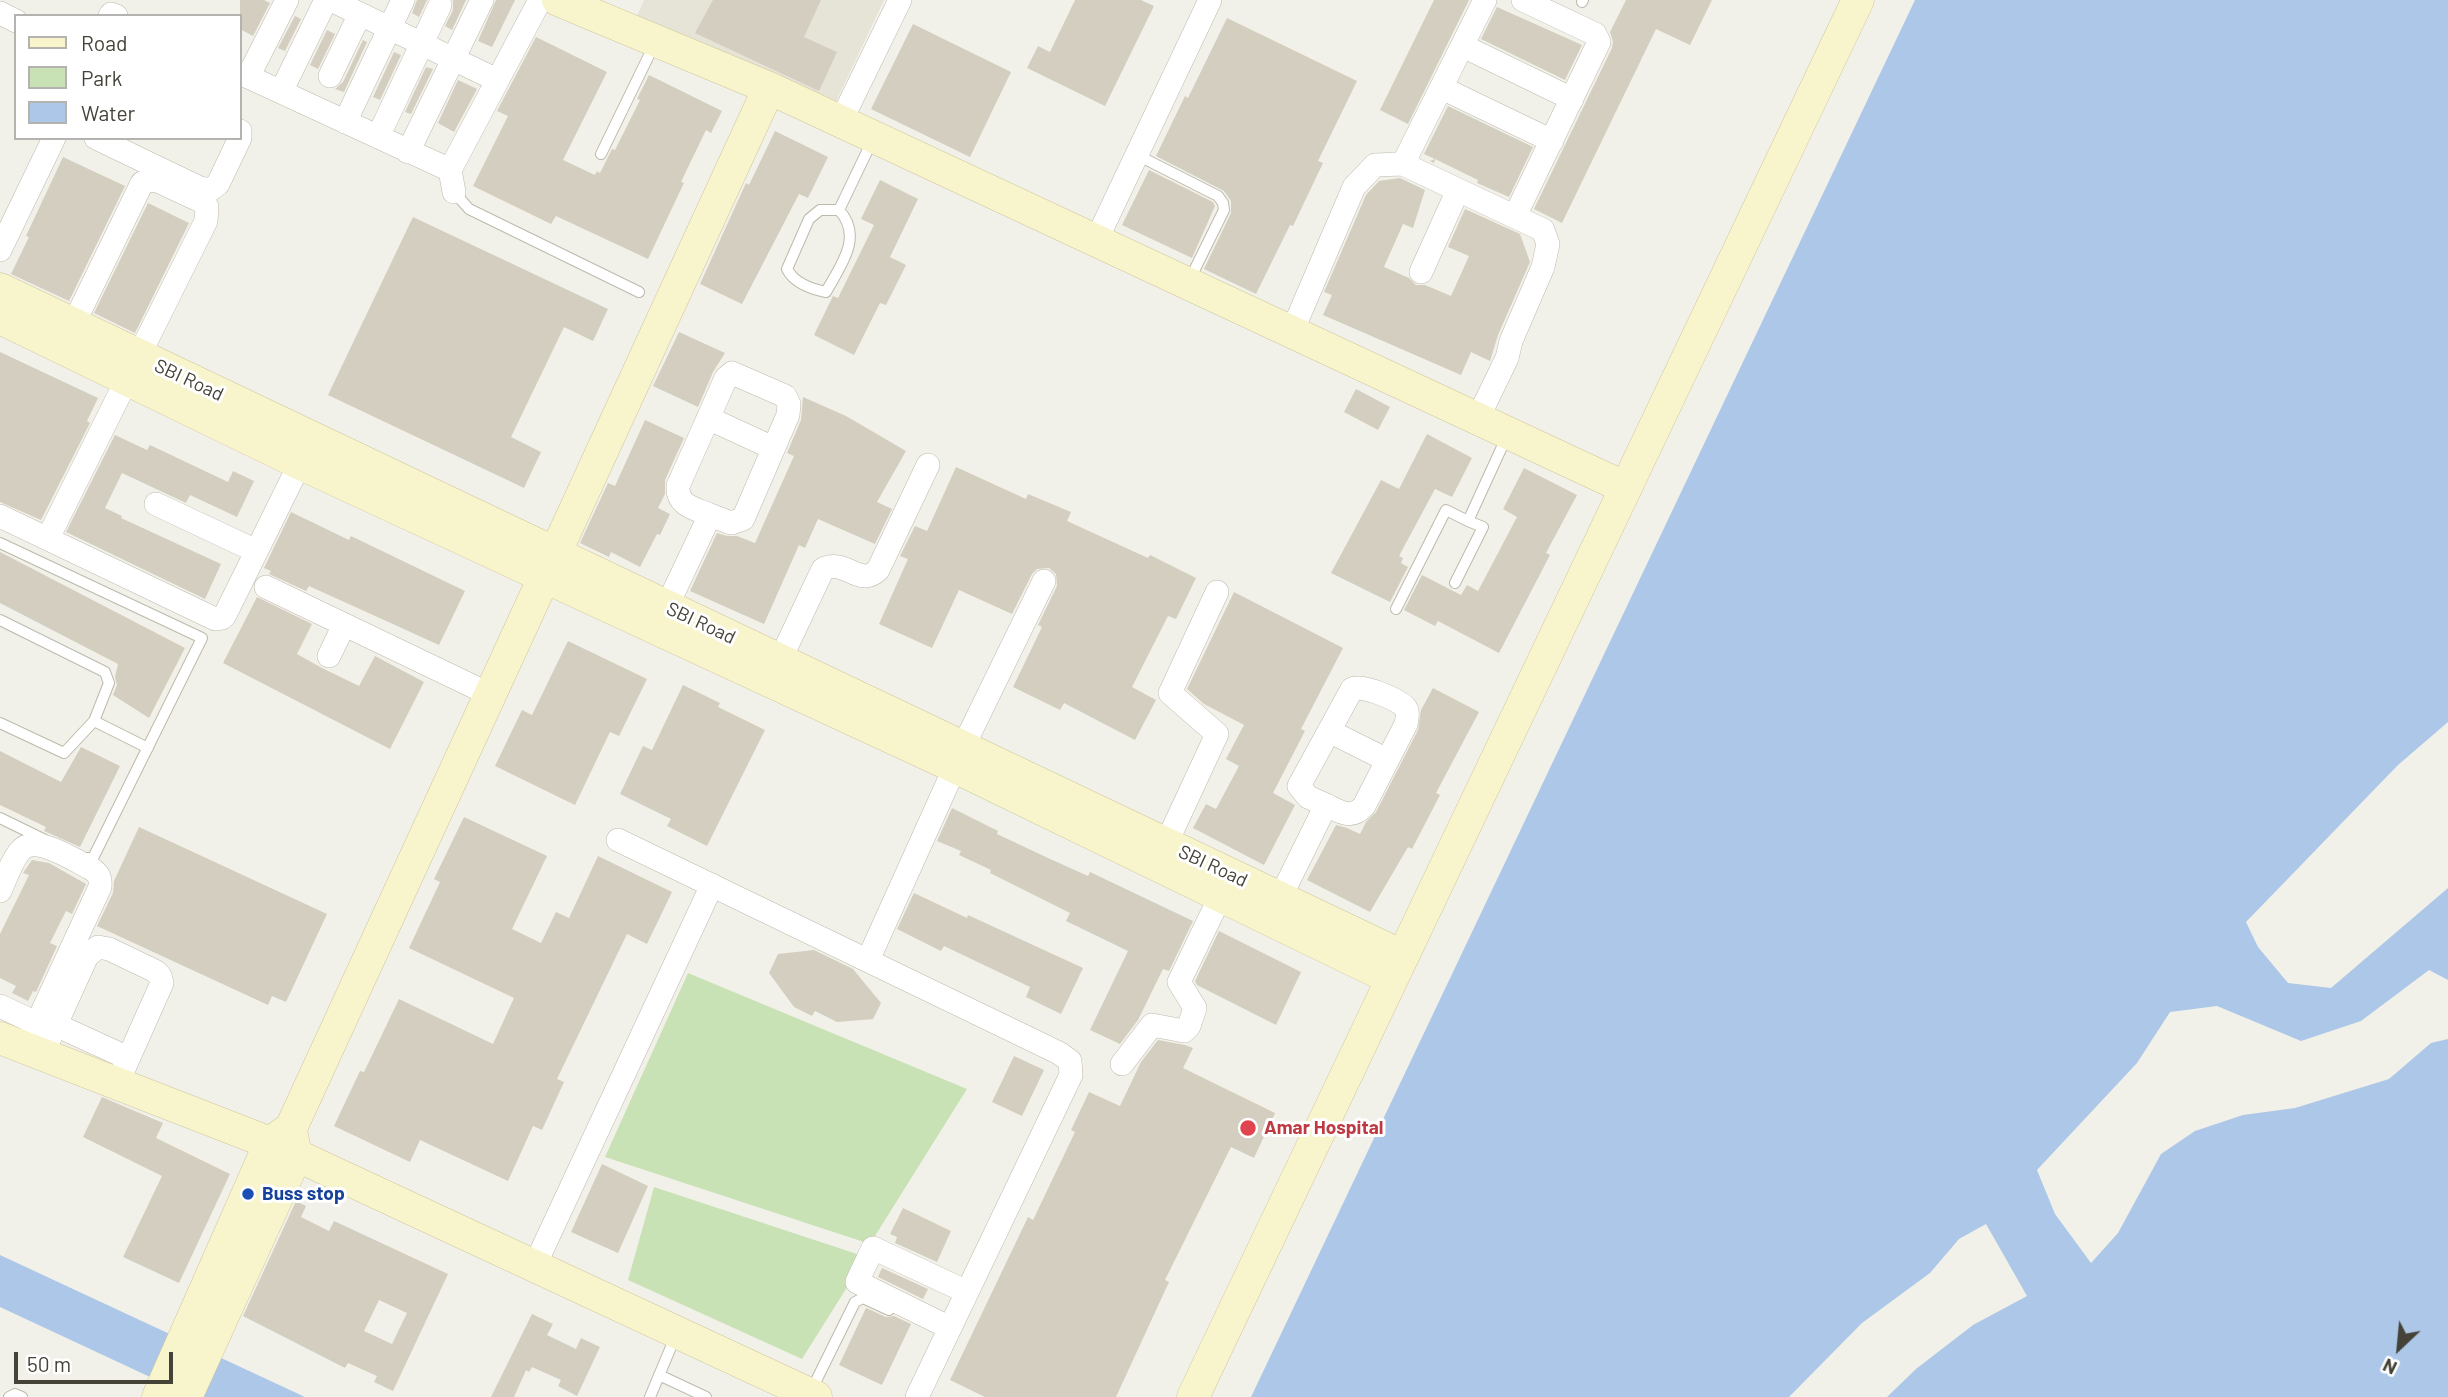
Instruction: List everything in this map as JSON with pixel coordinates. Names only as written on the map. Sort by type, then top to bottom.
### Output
[{"type":"street","points":[[287,0],[244,75],[408,152],[452,181],[498,80],[540,0]]},
{"type":"street","points":[[281,92],[329,0],[498,80]]},
{"type":"street","points":[[345,122],[403,0]]},
{"type":"street","points":[[408,152],[482,0]]},
{"type":"street","points":[[558,0],[769,88],[1188,283],[1291,334],[1626,488]]},
{"type":"street","points":[[841,121],[900,0]]},
{"type":"street","points":[[1096,241],[1210,0]]},
{"type":"street","points":[[1403,164],[1485,0]]},
{"type":"street","points":[[1515,216],[1599,42],[1595,34],[1523,0]]},
{"type":"street","points":[[1193,1397],[1858,0]]},
{"type":"street","points":[[378,137],[440,5]]},
{"type":"street","points":[[330,76],[360,14]]},
{"type":"street","points":[[1463,46],[1572,99]]},
{"type":"street","points":[[186,1397],[207,1321],[285,1142],[769,88]]},
{"type":"street","points":[[1442,88],[1552,141]]},
{"type":"street","points":[[0,250],[53,140]]},
{"type":"street","points":[[100,140],[200,188],[210,190],[218,184],[239,140]]},
{"type":"street","points":[[1291,334],[1354,187],[1375,165],[1403,164],[1543,230],[1548,244],[1543,267],[1511,341],[1507,358],[1477,420]]},
{"type":"street","points":[[48,538],[206,221],[207,207],[201,201],[158,181],[142,183],[74,323]]},
{"type":"street","points":[[1421,272],[1458,190]]},
{"type":"street","name":"SBI Road","points":[[0,289],[74,323],[133,368]]},
{"type":"street","name":"SBI Road","points":[[0,318],[133,368],[959,757],[1166,844],[1280,898],[1397,967]]},
{"type":"street","points":[[732,373],[785,396],[789,404],[788,415],[743,519],[731,523],[682,503],[678,495],[678,486],[708,418],[726,378],[732,373]]},
{"type":"street","points":[[708,418],[774,448]]},
{"type":"street","points":[[0,516],[215,619],[222,618],[306,451]]},
{"type":"street","points":[[780,660],[823,569],[840,566],[865,578],[878,570],[928,465]]},
{"type":"street","points":[[156,503],[256,551]]},
{"type":"street","points":[[667,606],[710,515]]},
{"type":"street","name":"SBI Road","points":[[550,566],[667,606],[780,660],[1220,897],[1397,967]]},
{"type":"street","points":[[868,960],[959,757],[1044,581]]},
{"type":"street","points":[[265,587],[491,695]]},
{"type":"street","points":[[1166,844],[1217,734],[1170,693],[1217,592]]},
{"type":"street","points":[[329,656],[344,625]]},
{"type":"street","points":[[1357,687],[1367,688],[1404,706],[1408,713],[1406,724],[1364,806],[1357,813],[1348,815],[1308,797],[1299,786],[1329,731],[1352,689],[1357,687]]},
{"type":"street","points":[[1329,731],[1387,760]]},
{"type":"street","points":[[1280,898],[1326,805]]},
{"type":"street","points":[[618,839],[1059,1053],[1070,1062],[1071,1076],[917,1397]]},
{"type":"street","points":[[0,891],[19,852],[31,844],[40,844],[90,868],[97,872],[101,880],[32,1038]]},
{"type":"street","points":[[534,1267],[712,885]]},
{"type":"street","points":[[1122,1064],[1143,1033],[1152,1025],[1184,1031],[1189,1026],[1195,1008],[1178,982],[1220,897]]},
{"type":"street","points":[[32,1038],[88,956],[98,947],[109,949],[155,971],[162,982],[122,1071]]},
{"type":"street","points":[[0,1006],[32,1038],[122,1071],[285,1142],[534,1267],[813,1396]]},
{"type":"street","points":[[948,1333],[923,1315],[857,1282],[873,1248],[967,1292]]},
{"type":"street","points":[[923,1315],[941,1279]]},
{"type":"street","points":[[158,1397],[207,1321]]},
{"type":"lane","points":[[601,154],[656,40]]},
{"type":"lane","points":[[839,210],[874,137]]},
{"type":"lane","points":[[1137,155],[1218,196],[1223,203],[1224,210],[1188,283]]},
{"type":"lane","points":[[452,181],[469,209],[639,292]]},
{"type":"lane","points":[[820,210],[839,210],[849,220],[850,246],[826,292],[815,290],[791,278],[787,268],[809,219],[820,210]]},
{"type":"lane","points":[[1468,520],[1508,433]]},
{"type":"lane","points":[[1396,610],[1446,510],[1483,527],[1455,583]]},
{"type":"lane","points":[[32,559],[42,550],[48,538]]},
{"type":"lane","points":[[0,543],[202,638],[93,858],[80,858],[0,818]]},
{"type":"lane","points":[[0,620],[106,672],[109,683],[94,721],[64,753],[0,723]]},
{"type":"lane","points":[[94,721],[148,748]]},
{"type":"lane","points":[[813,1396],[855,1302],[863,1298],[948,1333]]},
{"type":"lane","points":[[650,1397],[677,1333]]},
{"type":"lane","points":[[659,1375],[706,1397]]},
{"type":"lane","points":[[9,1397],[15,1394],[22,1397]]},
{"type":"shaded area","points":[[644,0],[884,0],[832,110],[637,16]]},
{"type":"green space","points":[[688,973],[967,1089],[870,1244],[605,1157]]},
{"type":"green space","points":[[654,1187],[866,1257],[802,1359],[628,1280]]},
{"type":"water","points":[[1915,0],[2448,0],[2448,722],[2398,765],[2246,922],[2258,947],[2288,983],[2331,988],[2448,888],[2448,980],[2429,970],[2361,1021],[2301,1041],[2217,1006],[2170,1012],[2137,1063],[2037,1170],[2055,1214],[2091,1263],[2118,1233],[2161,1154],[2195,1131],[2243,1115],[2295,1108],[2389,1079],[2431,1043],[2448,1039],[2448,1397],[1887,1397],[1916,1369],[1973,1325],[2027,1296],[1986,1224],[1959,1239],[1930,1273],[1862,1323],[1789,1397],[1251,1397]]},
{"type":"water","points":[[0,1255],[305,1397],[193,1397],[0,1307]]},
{"type":"building","points":[[240,0],[264,0],[270,3],[253,36],[242,30]]},
{"type":"building","points":[[417,0],[427,0],[419,17],[412,13]]},
{"type":"building","points":[[453,0],[466,0],[452,30],[445,26],[453,10]]},
{"type":"building","points":[[496,0],[515,0],[492,47],[478,41]]},
{"type":"building","points":[[713,0],[821,0],[804,37],[837,52],[819,91],[695,33]]},
{"type":"building","points":[[1075,0],[1141,0],[1154,6],[1105,106],[1027,68],[1038,46],[1050,52]]},
{"type":"building","points":[[1434,0],[1469,0],[1408,124],[1380,110]]},
{"type":"building","points":[[1626,0],[1712,0],[1690,45],[1656,29],[1562,223],[1534,209],[1612,48],[1610,32]]},
{"type":"building","points":[[1497,7],[1582,45],[1565,80],[1481,39]]},
{"type":"building","points":[[295,16],[301,19],[285,51],[278,48]]},
{"type":"building","points":[[1227,18],[1357,81],[1318,161],[1323,163],[1256,294],[1204,269],[1231,213],[1231,201],[1224,191],[1156,156]]},
{"type":"building","points":[[913,24],[1011,72],[970,157],[871,109]]},
{"type":"building","points":[[327,30],[335,34],[318,69],[310,65]]},
{"type":"building","points":[[536,37],[607,72],[563,160],[595,175],[597,171],[600,173],[612,149],[615,150],[640,100],[637,99],[649,75],[722,111],[711,133],[706,130],[648,259],[556,216],[551,224],[473,186],[508,116],[497,111]]},
{"type":"building","points":[[363,40],[367,42],[344,92],[335,89],[343,82]]},
{"type":"building","points":[[394,52],[401,55],[380,100],[373,97]]},
{"type":"building","points":[[426,67],[433,69],[411,114],[405,112]]},
{"type":"building","points":[[458,80],[477,89],[454,132],[438,123]]},
{"type":"building","points":[[1448,106],[1533,147],[1509,197],[1424,154]]},
{"type":"building","points":[[775,131],[828,157],[808,198],[799,194],[742,304],[700,284],[746,183],[749,185]]},
{"type":"building","points":[[63,157],[125,186],[69,301],[11,274]]},
{"type":"building","points":[[1149,170],[1213,202],[1215,206],[1192,258],[1122,225]]},
{"type":"building","points":[[1400,178],[1425,190],[1413,228],[1403,224],[1384,267],[1409,278],[1416,285],[1425,285],[1451,296],[1469,256],[1448,247],[1465,209],[1520,234],[1530,262],[1498,335],[1490,361],[1471,352],[1461,375],[1323,315],[1332,295],[1324,292],[1366,195],[1379,181]]},
{"type":"building","points":[[880,180],[918,199],[890,257],[906,265],[886,305],[880,303],[854,355],[814,335],[833,296],[838,298],[874,225],[861,219]]},
{"type":"building","points":[[148,203],[189,223],[135,333],[94,313]]},
{"type":"building","points":[[413,217],[608,309],[593,341],[564,327],[511,437],[541,452],[524,488],[328,395]]},
{"type":"building","points":[[679,332],[725,353],[713,372],[698,407],[653,386]]},
{"type":"building","points":[[0,352],[98,398],[87,421],[90,423],[41,520],[0,502]]},
{"type":"building","points":[[1356,389],[1390,407],[1378,430],[1344,412]]},
{"type":"building","points":[[803,397],[846,416],[906,451],[877,502],[892,509],[875,544],[818,519],[805,548],[799,545],[764,624],[690,591],[717,533],[737,536],[755,543],[794,456],[787,453],[801,420]]},
{"type":"building","points":[[645,420],[684,438],[665,480],[665,494],[658,508],[670,514],[640,567],[611,552],[609,557],[580,543],[608,483],[615,486]]},
{"type":"building","points":[[1427,434],[1472,458],[1452,497],[1435,489],[1399,556],[1403,558],[1401,563],[1408,567],[1390,602],[1331,573],[1381,480],[1399,489]]},
{"type":"building","points":[[115,435],[147,450],[150,445],[228,482],[233,471],[254,481],[237,517],[190,495],[186,503],[122,473],[105,508],[221,564],[205,599],[66,532]]},
{"type":"building","points":[[956,467],[1026,499],[1028,494],[1071,512],[1067,521],[1148,558],[1150,555],[1196,578],[1176,619],[1168,616],[1132,687],[1156,700],[1135,740],[1064,703],[1060,710],[1013,687],[1042,627],[1038,625],[1057,586],[1056,574],[1049,568],[1037,569],[1032,574],[1012,614],[959,590],[932,648],[879,624],[908,559],[900,556],[915,526],[927,531]]},
{"type":"building","points":[[1524,468],[1577,495],[1546,553],[1550,555],[1499,653],[1438,621],[1435,626],[1404,610],[1422,575],[1461,595],[1467,585],[1478,591],[1517,517],[1503,509]]},
{"type":"building","points":[[291,512],[349,540],[351,536],[465,591],[439,645],[309,586],[306,591],[269,574],[271,571],[264,568]]},
{"type":"building","points":[[0,552],[185,648],[149,718],[113,695],[117,685],[115,677],[118,664],[0,603]]},
{"type":"building","points":[[1234,592],[1343,648],[1301,729],[1305,731],[1273,793],[1295,805],[1264,865],[1193,828],[1206,804],[1216,809],[1239,766],[1226,759],[1244,725],[1204,704],[1187,689]]},
{"type":"building","points":[[257,597],[312,624],[297,654],[322,668],[359,686],[375,656],[424,682],[390,749],[223,663]]},
{"type":"building","points":[[568,641],[647,679],[619,736],[610,732],[575,805],[495,766],[522,710],[532,715]]},
{"type":"building","points":[[683,685],[720,703],[718,707],[765,730],[707,846],[667,826],[671,819],[620,794],[643,746],[652,750]]},
{"type":"building","points":[[1433,688],[1479,712],[1436,793],[1440,795],[1412,849],[1408,847],[1370,912],[1307,880],[1336,825],[1360,834],[1366,822],[1376,812],[1418,730],[1421,710]]},
{"type":"building","points":[[81,747],[120,766],[80,847],[44,831],[46,827],[0,805],[0,751],[61,782]]},
{"type":"building","points":[[952,808],[998,831],[997,834],[1048,858],[1088,876],[1090,872],[1193,921],[1169,971],[1163,969],[1138,1020],[1120,1044],[1090,1030],[1128,951],[1066,921],[1070,913],[990,873],[991,870],[959,855],[961,851],[937,841]]},
{"type":"building","points":[[464,817],[547,856],[512,929],[541,943],[556,912],[569,918],[598,856],[672,892],[647,944],[627,934],[557,1079],[564,1082],[542,1130],[533,1126],[508,1181],[420,1140],[410,1162],[334,1126],[360,1071],[364,1072],[399,999],[493,1044],[514,998],[409,948],[440,882],[434,879]]},
{"type":"building","points":[[139,827],[327,914],[286,1002],[272,996],[268,1005],[97,926]]},
{"type":"building","points":[[32,860],[49,863],[86,884],[72,914],[66,911],[50,943],[57,946],[36,992],[33,991],[28,1001],[12,993],[16,986],[0,978],[0,934],[29,875],[23,873]]},
{"type":"building","points":[[914,893],[1083,968],[1061,1014],[1026,997],[1030,987],[944,946],[941,951],[897,929]]},
{"type":"building","points":[[1219,931],[1301,972],[1276,1025],[1197,985],[1195,981]]},
{"type":"building","points":[[814,950],[853,969],[881,1003],[873,1019],[837,1022],[815,1011],[812,1016],[794,1007],[769,973],[778,954]]},
{"type":"building","points":[[1158,1040],[1193,1048],[1183,1068],[1275,1113],[1254,1158],[1231,1147],[1165,1280],[1169,1282],[1116,1397],[985,1397],[950,1380],[1028,1217],[1033,1220],[1075,1132],[1071,1130],[1089,1092],[1120,1106],[1141,1062]]},
{"type":"building","points":[[1014,1056],[1044,1070],[1022,1116],[992,1102]]},
{"type":"building","points":[[102,1097],[163,1123],[156,1138],[230,1174],[179,1283],[123,1257],[162,1176],[83,1137]]},
{"type":"building","points":[[602,1164],[648,1186],[618,1253],[571,1232]]},
{"type":"building","points":[[296,1201],[306,1206],[301,1217],[329,1231],[334,1221],[448,1274],[393,1391],[374,1382],[377,1376],[348,1363],[345,1368],[243,1316]],"holes":[[[379,1300],[407,1313],[392,1344],[364,1331]]]},
{"type":"building","points":[[903,1208],[951,1231],[937,1262],[895,1243],[897,1237],[890,1234]]},
{"type":"building","points":[[882,1268],[928,1289],[923,1299],[878,1277]]},
{"type":"building","points":[[866,1308],[911,1324],[882,1385],[839,1365]]},
{"type":"building","points":[[532,1314],[553,1324],[547,1335],[576,1349],[581,1338],[600,1347],[577,1396],[558,1386],[561,1380],[532,1367],[529,1372],[526,1370],[514,1397],[491,1397]]},
{"type":"place","name":"Amar Hospital","points":[[1248,1128]]},
{"type":"place","name":"Buss stop","points":[[248,1194]]}]
